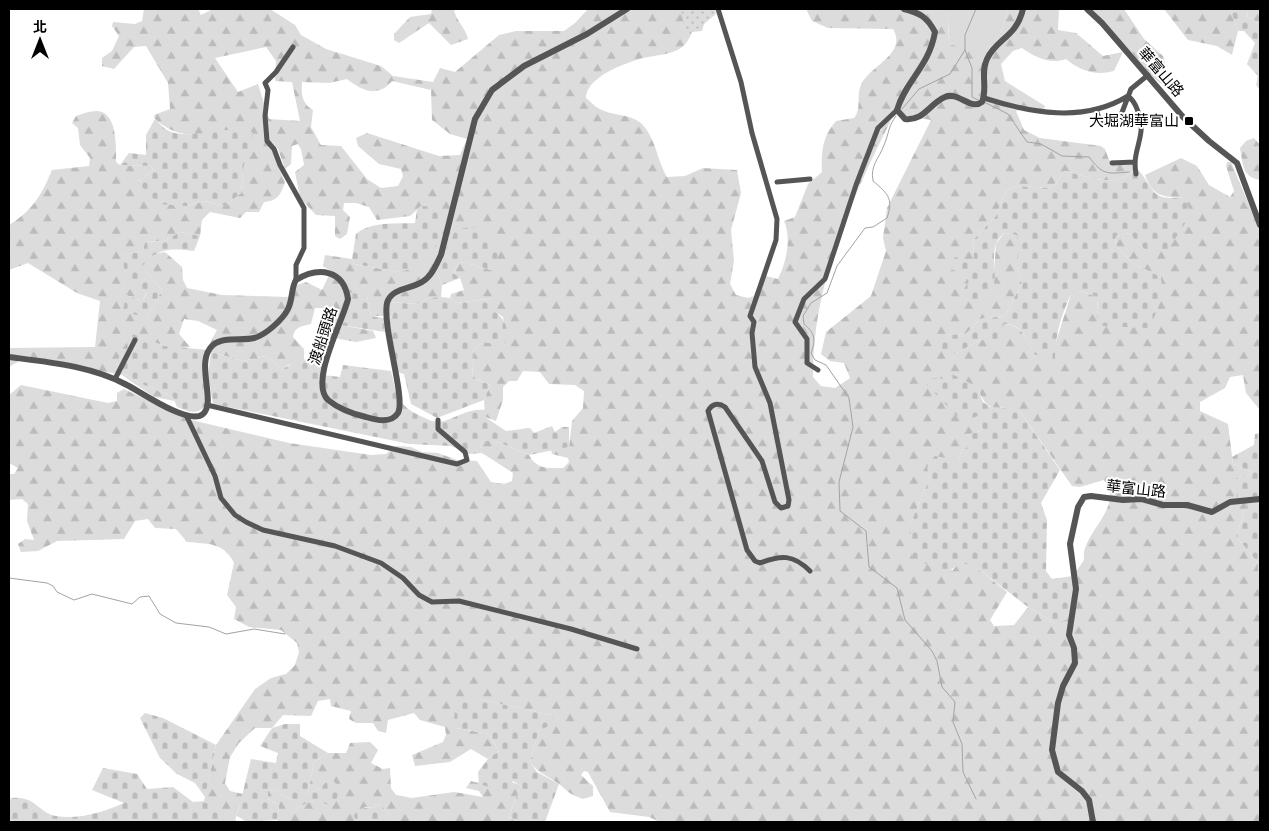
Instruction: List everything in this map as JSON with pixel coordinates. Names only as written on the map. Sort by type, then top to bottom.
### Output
[{"type":"street","name":"渡船頭路","points":[[296,280],[303,276],[324,272],[334,274],[342,280],[346,289],[348,299],[346,309],[332,341],[323,376],[323,393],[328,399],[351,413],[377,420],[393,417],[398,412],[399,401],[389,338],[387,303],[394,293],[422,282],[433,272],[441,255],[475,119],[492,90],[504,80],[524,66],[587,34],[627,9]]},
{"type":"street","points":[[718,9],[743,88],[752,133],[777,220],[776,240],[750,316],[754,322],[752,333],[755,367],[770,403],[789,500],[788,506],[781,508],[775,502],[762,460],[725,407],[721,404],[716,404],[708,412],[748,550],[755,561],[760,563],[776,557],[787,556],[810,571]]},
{"type":"street","points":[[818,370],[807,363],[807,339],[795,322],[804,299],[825,279],[856,185],[878,128],[897,110],[902,95],[917,76],[932,49],[935,32],[926,17],[918,12],[904,9]]},
{"type":"street","points":[[983,100],[984,65],[988,57],[1016,29],[1023,9]]},
{"type":"street","name":"華富山路","points":[[1087,9],[1148,74],[1183,117],[1208,142],[1237,163],[1260,225]]},
{"type":"street","points":[[9,357],[84,369],[115,379],[163,406],[186,415],[198,416],[203,414],[207,405],[204,374],[207,354],[213,345],[221,341],[253,338],[270,329],[288,309],[293,284],[296,280],[296,265],[304,248],[304,208],[280,165],[274,149],[267,141],[264,116],[268,90],[265,82],[276,72],[293,47]]},
{"type":"street","points":[[1121,114],[1131,90],[1148,74]]},
{"type":"street","points":[[897,110],[905,119],[914,120],[929,112],[945,97],[951,96],[973,104],[983,100],[1049,113],[1096,110],[1113,106],[1128,96]]},
{"type":"street","points":[[1128,96],[1133,99],[1142,120],[1143,130],[1134,162],[1136,174]]},
{"type":"street","points":[[1096,110],[1101,122]]},
{"type":"street","points":[[1112,163],[1134,162]]},
{"type":"street","points":[[778,182],[810,179]]},
{"type":"street","points":[[115,379],[135,340]]},
{"type":"street","points":[[207,405],[457,464],[466,460],[465,452],[438,429],[438,420]]},
{"type":"street","points":[[186,415],[215,476],[221,498],[235,515],[246,522],[264,530],[335,546],[381,563],[403,578],[419,595],[432,602],[459,601],[572,629],[637,649]]},
{"type":"street","name":"華富山路","points":[[1093,822],[1089,800],[1082,791],[1058,772],[1052,750],[1058,703],[1063,686],[1075,662],[1074,648],[1069,635],[1076,590],[1070,544],[1074,518],[1080,501],[1084,497],[1091,496],[1122,500],[1142,499],[1163,506],[1187,505],[1212,512],[1230,502],[1260,499]]},
{"type":"green space","points":[[144,9],[198,9],[201,15],[213,9],[270,9],[295,25],[301,35],[326,49],[381,66],[393,76],[433,82],[440,68],[455,72],[499,35],[516,31],[564,31],[575,23],[588,9],[682,9],[692,32],[688,41],[683,46],[672,52],[635,60],[617,67],[599,77],[592,84],[586,98],[600,109],[633,118],[642,124],[650,136],[667,177],[685,176],[703,168],[737,170],[741,193],[731,230],[734,261],[730,284],[736,295],[748,298],[754,296],[760,280],[766,276],[778,279],[788,243],[784,221],[795,217],[808,184],[822,172],[822,151],[831,127],[836,121],[854,118],[858,110],[861,85],[865,78],[892,53],[895,46],[896,38],[893,29],[828,28],[812,21],[806,9],[940,9],[948,16],[949,44],[984,54],[1001,32],[1008,9],[1059,9],[1058,30],[1076,33],[1103,56],[1123,52],[1114,71],[1101,73],[1077,67],[1066,59],[1048,61],[1022,48],[1013,51],[1001,64],[1005,81],[1045,106],[1044,110],[1024,108],[1016,111],[1024,130],[1040,138],[1101,146],[1105,149],[1109,160],[1132,161],[1136,168],[1129,175],[1112,180],[1103,180],[1065,171],[1052,188],[1017,186],[1006,191],[996,216],[973,240],[974,261],[967,278],[969,281],[993,287],[996,244],[1004,233],[1017,235],[1017,267],[1022,283],[1005,316],[980,319],[966,334],[946,335],[956,353],[983,339],[1004,324],[1010,325],[1023,334],[1034,354],[1055,357],[1055,345],[1071,294],[1080,291],[1098,297],[1097,319],[1161,277],[1132,263],[1115,244],[1116,236],[1129,233],[1145,250],[1185,198],[1165,196],[1155,192],[1145,175],[1181,158],[1197,166],[1209,185],[1230,197],[1234,191],[1226,166],[1227,162],[1231,162],[1260,231],[1260,410],[1246,393],[1243,375],[1230,377],[1225,388],[1200,402],[1200,411],[1228,424],[1233,464],[1253,472],[1246,477],[1247,504],[1236,536],[1258,563],[1260,589],[1260,822],[660,822],[649,817],[610,812],[588,772],[584,771],[581,775],[593,786],[593,796],[583,799],[570,793],[533,766],[530,762],[539,730],[552,715],[478,699],[456,699],[456,728],[489,734],[499,751],[488,759],[471,749],[450,762],[415,766],[412,755],[443,742],[446,735],[445,727],[420,720],[414,713],[388,720],[386,733],[378,731],[373,723],[356,723],[349,719],[351,711],[331,706],[330,699],[318,701],[311,716],[283,715],[272,728],[255,728],[239,743],[230,757],[225,783],[230,791],[243,794],[235,821],[204,801],[216,745],[255,689],[271,678],[286,674],[295,665],[299,652],[297,643],[281,630],[249,627],[234,619],[236,607],[227,595],[234,563],[225,551],[215,545],[187,542],[176,529],[155,528],[148,519],[135,521],[124,539],[57,541],[38,551],[21,552],[18,544],[25,539],[34,540],[27,521],[28,504],[22,499],[9,500],[9,474],[14,474],[18,468],[9,463],[9,395],[21,385],[108,403],[117,401],[117,393],[124,389],[187,419],[289,443],[371,455],[386,454],[396,446],[411,447],[422,452],[438,453],[457,460],[477,461],[491,482],[504,484],[512,481],[513,473],[482,453],[480,445],[482,441],[496,441],[529,455],[539,466],[563,468],[569,462],[568,458],[552,454],[551,450],[569,447],[572,421],[583,408],[584,391],[575,385],[549,384],[540,372],[523,371],[517,381],[509,381],[503,387],[503,400],[496,421],[485,417],[484,400],[490,385],[472,377],[474,349],[481,343],[507,343],[503,317],[493,310],[486,299],[456,303],[450,298],[451,294],[464,290],[460,278],[453,274],[459,263],[463,262],[491,270],[488,233],[436,270],[442,285],[441,297],[428,298],[417,304],[388,302],[393,311],[392,316],[371,316],[367,296],[340,325],[373,331],[376,338],[356,342],[334,338],[321,359],[314,357],[313,337],[322,335],[330,321],[331,308],[315,308],[311,324],[295,331],[293,337],[304,349],[304,362],[288,365],[282,370],[266,356],[243,361],[211,352],[209,345],[217,330],[198,321],[184,319],[179,334],[190,347],[176,348],[133,334],[116,364],[134,380],[173,397],[175,401],[154,397],[122,375],[26,357],[9,367],[9,348],[95,347],[100,301],[77,293],[28,263],[9,270],[9,225],[24,214],[35,202],[52,170],[89,166],[90,158],[80,145],[78,128],[72,123],[76,116],[96,111],[108,117],[114,131],[116,162],[120,165],[151,166],[153,170],[139,181],[187,206],[204,201],[225,206],[241,193],[244,163],[229,131],[198,134],[181,133],[173,131],[155,119],[154,115],[170,109],[168,83],[146,46],[134,47],[114,69],[102,66],[102,58],[112,51],[119,36],[112,26],[113,22],[135,24],[142,21]],"holes":[[[266,47],[276,61],[275,81],[292,82],[300,121],[269,119],[258,84],[238,92],[215,58]],[[347,79],[358,87],[376,91],[381,90],[392,81],[431,90],[432,120],[450,134],[467,139],[460,155],[439,156],[367,133],[356,138],[358,146],[379,164],[401,169],[403,176],[398,186],[381,188],[367,179],[341,146],[321,145],[311,127],[313,110],[306,105],[303,98],[302,82],[329,83]],[[894,114],[931,120],[887,208],[883,238],[886,251],[871,296],[826,332],[821,354],[830,361],[844,363],[850,378],[835,388],[821,386],[813,377],[819,308],[827,274],[838,241],[864,176]],[[272,142],[278,149],[285,169],[291,164],[292,146],[298,144],[301,149],[304,165],[295,172],[300,198],[316,215],[335,216],[335,236],[340,239],[347,234],[350,217],[343,210],[344,203],[356,203],[369,207],[377,220],[410,216],[421,206],[399,272],[354,264],[352,259],[325,255],[323,266],[331,271],[322,290],[306,282],[297,285],[288,297],[222,295],[187,288],[183,280],[182,267],[165,252],[149,255],[142,267],[162,290],[147,318],[126,295],[142,301],[147,292],[123,255],[143,251],[145,242],[165,241],[180,232],[200,236],[202,220],[210,212],[240,218],[246,212],[259,212],[264,202],[273,200],[278,196],[285,182],[269,144]],[[977,387],[986,404],[991,407],[1006,408],[1021,413],[1072,486],[1080,487],[1104,480],[1109,490],[1110,501],[1089,540],[1084,560],[1073,576],[1055,623],[1028,607],[1014,625],[994,626],[990,620],[1007,592],[981,571],[961,561],[952,571],[910,525],[930,477],[958,460],[962,450],[971,445],[971,439],[967,435],[983,430],[977,416]]]},
{"type":"green space","points":[[432,9],[454,9],[456,17],[468,39],[451,45],[429,23],[399,43],[394,40],[394,34],[410,17],[431,14]]},
{"type":"green space","points":[[681,9],[715,9],[716,14],[704,24],[702,31],[691,32],[684,27]]},
{"type":"green space","points":[[940,9],[1008,9],[1001,32],[984,55],[949,44],[948,16]]},
{"type":"green space","points":[[1086,9],[1124,9],[1144,39],[1163,56],[1169,79],[1168,85],[1162,84],[1147,73],[1133,54]]},
{"type":"green space","points":[[1164,9],[1230,9],[1238,31],[1232,55],[1217,46],[1188,40]]},
{"type":"green space","points":[[1230,9],[1247,9],[1248,18],[1260,23],[1260,90],[1256,85],[1258,76],[1247,64],[1255,43],[1244,31],[1238,31]]},
{"type":"green space","points":[[1247,9],[1260,9],[1260,23],[1248,18]]},
{"type":"green space","points":[[155,119],[165,129],[176,133],[188,134],[236,129],[253,133],[252,154],[244,164],[241,193],[225,206],[204,201],[187,206],[159,204],[140,185],[139,181],[153,170],[151,166],[120,165],[129,153],[146,155],[146,135]]},
{"type":"green space","points":[[1254,138],[1260,145],[1260,180],[1250,176],[1244,169],[1240,148],[1246,141]]},
{"type":"green space","points":[[1136,168],[1160,196],[1185,198],[1191,214],[1167,251],[1145,250],[1129,233],[1116,236],[1115,244],[1132,263],[1161,277],[1159,304],[1148,328],[1103,326],[1097,319],[1098,297],[1080,291],[1071,294],[1068,301],[1058,333],[1055,357],[1051,360],[1034,354],[1023,334],[1010,324],[1004,324],[996,342],[983,339],[956,353],[943,353],[936,342],[946,335],[966,334],[980,319],[1005,316],[1022,283],[1017,267],[1017,235],[1004,233],[997,241],[994,259],[994,285],[991,293],[985,298],[975,302],[968,297],[964,289],[969,281],[967,278],[948,267],[955,257],[974,261],[973,240],[996,216],[1006,191],[1017,186],[1052,188],[1065,171],[1103,180],[1112,180],[1129,175]]},
{"type":"green space","points":[[421,206],[437,207],[442,222],[441,235],[427,260],[419,261],[415,268],[399,272],[354,264],[352,259],[356,234],[376,225],[415,223],[417,210]]},
{"type":"green space","points":[[472,227],[488,232],[498,252],[495,268],[491,270],[463,262],[459,263],[453,273],[460,278],[442,285],[436,270],[456,229]]},
{"type":"green space","points":[[180,232],[200,236],[194,251],[171,250],[158,253],[152,256],[142,267],[162,290],[147,318],[123,311],[126,295],[142,301],[147,293],[125,279],[123,255],[143,251],[145,242],[165,241]]},
{"type":"green space","points":[[348,292],[367,296],[371,316],[384,318],[385,332],[340,325],[342,304]]},
{"type":"green space","points":[[428,298],[450,298],[456,303],[486,299],[505,323],[507,343],[481,343],[474,349],[472,377],[490,385],[484,400],[437,418],[411,404],[404,374],[397,372],[389,317],[392,316],[393,311],[387,306],[388,302],[417,304]]},
{"type":"green space","points":[[133,334],[165,346],[208,350],[205,406],[202,409],[195,412],[177,407],[173,397],[134,380],[121,370],[116,364],[123,348]]},
{"type":"green space","points":[[211,352],[243,361],[266,356],[282,370],[300,361],[316,358],[321,359],[324,375],[340,377],[343,365],[391,371],[400,400],[416,414],[429,420],[441,422],[469,412],[485,410],[485,417],[506,431],[530,428],[534,433],[552,426],[555,432],[562,427],[569,427],[569,447],[529,455],[496,441],[482,441],[480,445],[482,453],[468,454],[451,446],[410,444],[213,404],[208,375]]},
{"type":"green space","points":[[950,373],[977,387],[983,402],[990,407],[1014,409],[1021,413],[1060,470],[1041,503],[1047,520],[1046,571],[1052,579],[1073,576],[1067,620],[1055,623],[1028,607],[981,571],[962,562],[949,570],[943,571],[937,570],[912,556],[910,525],[930,477],[926,465],[935,456],[958,460],[962,450],[971,445],[971,439],[967,435],[983,430],[977,416],[966,421],[958,417],[927,385],[932,378],[945,379]]},
{"type":"green space","points":[[1260,433],[1260,589],[1258,563],[1236,536],[1247,504],[1237,501],[1236,478],[1246,477],[1253,472],[1233,464],[1232,457],[1254,445],[1255,434]]},
{"type":"green space","points":[[456,699],[478,699],[552,715],[554,724],[539,730],[530,762],[537,772],[559,784],[545,822],[518,822],[508,818],[521,786],[513,781],[506,792],[479,784],[478,772],[488,759],[499,751],[489,734],[456,728],[454,720]]},
{"type":"green space","points":[[145,713],[163,718],[216,745],[205,797],[195,783],[177,774],[160,758],[140,718]]},
{"type":"green space","points":[[285,724],[300,724],[300,736],[328,753],[314,762],[308,793],[320,789],[326,782],[334,781],[340,791],[333,806],[313,800],[297,808],[296,812],[292,800],[272,789],[268,791],[268,799],[279,805],[277,820],[247,822],[237,816],[251,759],[276,763],[278,753],[260,746],[272,728]]},
{"type":"green space","points":[[370,742],[378,750],[371,763],[383,769],[390,768],[391,788],[396,795],[412,798],[454,792],[483,797],[479,791],[466,788],[471,781],[477,783],[515,783],[521,786],[508,818],[518,822],[396,822],[380,804],[373,808],[365,807],[354,815],[355,822],[279,822],[277,820],[279,805],[268,799],[268,791],[272,789],[292,800],[297,811],[297,808],[313,800],[320,789],[308,793],[314,762],[328,753],[346,753],[350,743]]},
{"type":"green space","points":[[103,768],[137,774],[147,789],[173,787],[193,802],[204,801],[238,822],[9,822],[9,802],[11,798],[26,799],[50,814],[64,817],[91,814],[124,803],[92,790]]},
{"type":"green space","points":[[380,804],[396,822],[355,822],[354,815],[360,809],[373,808]]},
{"type":"waterway","points":[[976,9],[965,35],[965,50],[972,68],[972,97],[980,101]]},
{"type":"waterway","points":[[902,109],[919,89],[950,74],[965,50]]},
{"type":"waterway","points":[[984,102],[1008,114],[1027,142],[1041,144],[1062,156],[1089,157],[1098,167],[1106,172],[1129,172]]},
{"type":"waterway","points":[[896,116],[891,123],[872,175],[873,181],[888,197],[890,205],[887,218],[873,227],[865,228],[837,266],[827,293],[811,303],[803,316],[804,324],[814,337],[811,353],[815,360],[826,365],[849,398],[853,427],[839,482],[840,511],[866,531],[869,567],[897,588],[905,620],[932,651],[937,661],[942,687],[955,702],[953,722],[962,744],[963,772],[976,799]]},
{"type":"waterway","points":[[9,578],[47,583],[53,586],[57,592],[74,600],[92,594],[132,604],[140,597],[149,596],[160,614],[176,623],[209,627],[226,634],[254,629],[285,634]]},
{"type":"place","name":"大堀湖華富山","points":[[1189,121]]}]
